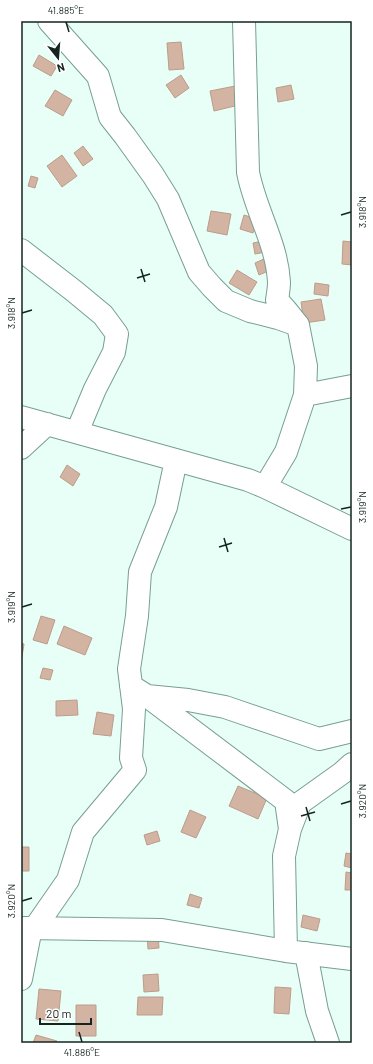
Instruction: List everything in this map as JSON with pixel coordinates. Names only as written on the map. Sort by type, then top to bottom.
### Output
[{"type":"street","points":[[49,21],[98,76],[110,117],[153,175],[168,199],[189,250],[200,272],[212,288],[226,301],[250,311],[298,325]]},
{"type":"street","points":[[244,21],[248,172],[252,191],[270,238],[276,261],[279,283],[277,300],[298,325],[306,366],[305,395],[286,452],[265,486]]},
{"type":"street","points":[[21,250],[74,290],[103,315],[117,334],[114,352],[95,389],[77,432]]},
{"type":"street","points":[[305,395],[352,386]]},
{"type":"street","points":[[21,417],[248,480],[265,486],[352,529]]},
{"type":"street","points":[[21,448],[47,424]]},
{"type":"street","points":[[176,460],[166,506],[140,572],[137,616],[129,669],[139,691],[286,801],[290,829]]},
{"type":"street","points":[[139,691],[225,707],[319,739],[352,731]]},
{"type":"street","points":[[21,979],[29,928],[68,880],[83,832],[135,770],[131,758],[134,710],[139,691]]},
{"type":"street","points":[[328,1043],[296,952],[284,856],[290,829],[300,803],[342,773],[352,764]]},
{"type":"street","points":[[29,928],[162,930],[296,952],[352,959]]},
{"type":"building","points":[[181,42],[184,69],[169,70],[167,43]]},
{"type":"building","points":[[39,55],[57,66],[51,76],[33,66]]},
{"type":"building","points":[[181,75],[189,88],[175,98],[166,85]]},
{"type":"building","points":[[291,85],[294,99],[278,102],[276,88]]},
{"type":"building","points":[[235,86],[239,105],[214,111],[210,91]]},
{"type":"building","points":[[55,90],[72,100],[63,116],[45,106]]},
{"type":"building","points":[[83,146],[93,159],[83,166],[74,153]]},
{"type":"building","points":[[62,155],[77,176],[62,187],[47,166]]},
{"type":"building","points":[[31,176],[38,178],[35,188],[28,186]]},
{"type":"building","points":[[211,211],[231,214],[227,235],[207,231]]},
{"type":"building","points":[[244,215],[257,219],[253,233],[240,229]]},
{"type":"building","points":[[263,241],[266,252],[255,254],[253,243]]},
{"type":"building","points":[[343,241],[352,242],[352,265],[342,264]]},
{"type":"building","points":[[268,257],[273,269],[259,275],[255,263]]},
{"type":"building","points":[[237,270],[257,282],[249,295],[229,283]]},
{"type":"building","points":[[315,283],[329,285],[328,296],[314,294]]},
{"type":"building","points":[[321,299],[325,320],[304,323],[301,302]]},
{"type":"building","points":[[67,465],[80,474],[73,486],[60,477]]},
{"type":"building","points":[[41,616],[55,620],[47,644],[33,640]]},
{"type":"building","points":[[64,626],[92,638],[85,655],[57,644]]},
{"type":"building","points":[[21,643],[24,644],[21,663]]},
{"type":"building","points":[[43,668],[53,670],[50,680],[40,678]]},
{"type":"building","points":[[77,700],[78,715],[56,716],[56,701]]},
{"type":"building","points":[[97,712],[114,715],[111,736],[93,734]]},
{"type":"building","points":[[238,786],[267,798],[258,819],[229,806]]},
{"type":"building","points":[[190,810],[206,817],[196,838],[181,832]]},
{"type":"building","points":[[157,831],[160,841],[147,845],[144,835]]},
{"type":"building","points":[[21,847],[29,847],[29,871],[21,871]]},
{"type":"building","points":[[346,853],[352,854],[352,868],[344,866]]},
{"type":"building","points":[[346,872],[352,873],[352,890],[345,890]]},
{"type":"building","points":[[190,894],[202,898],[199,908],[187,905]]},
{"type":"building","points":[[303,915],[320,919],[317,931],[301,927]]},
{"type":"building","points":[[158,932],[159,948],[148,949],[147,933]]},
{"type":"building","points":[[158,974],[159,991],[144,992],[143,975]]},
{"type":"building","points":[[275,987],[291,988],[289,1014],[274,1013]]},
{"type":"building","points":[[39,989],[61,991],[58,1021],[36,1019]]},
{"type":"building","points":[[138,997],[163,997],[162,1015],[137,1015]]},
{"type":"building","points":[[76,1005],[96,1005],[96,1036],[76,1036]]},
{"type":"building","points":[[36,1035],[57,1041],[56,1043],[33,1043]]}]
